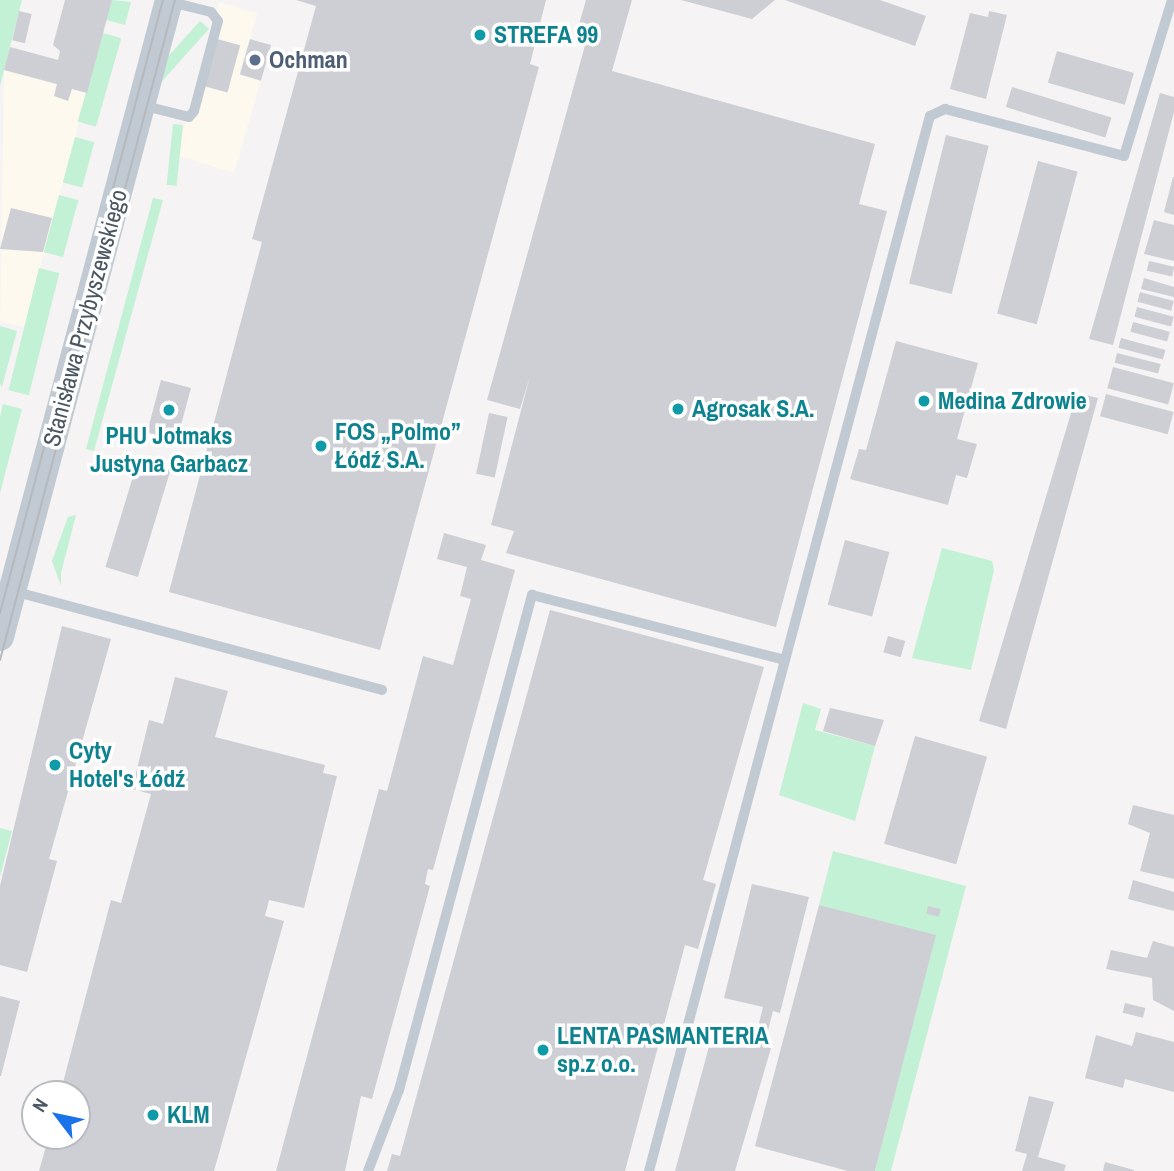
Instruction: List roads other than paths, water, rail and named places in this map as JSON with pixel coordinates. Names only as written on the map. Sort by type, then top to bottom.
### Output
[{"type":"street","name":"Stanisława Przybyszewskiego","points":[[0,636],[169,1]]},
{"type":"lane","points":[[649,1171],[930,116],[945,109],[1124,156],[1172,0]]},
{"type":"lane","points":[[141,105],[192,116],[218,21],[211,12],[169,1]]},
{"type":"lane","points":[[12,591],[382,690]]},
{"type":"lane","points":[[368,1171],[399,1090],[532,595],[785,660]]},
{"type":"tram line","points":[[0,613],[163,0]]},
{"type":"tram line","points":[[0,660],[175,0]]},
{"type":"place","name":"STREFA 99","points":[[480,35]]},
{"type":"place","name":"Ochman","points":[[255,60]]},
{"type":"place","name":"Medina Zdrowie","points":[[924,401]]},
{"type":"place","name":"Agrosak S.A.","points":[[678,409]]},
{"type":"place","name":"PHU Jotmaks Justyna Garbacz","points":[[169,410]]},
{"type":"place","name":"FOS „Polmo” Łódź S.A.","points":[[321,446]]},
{"type":"place","name":"Cyty Hotel's Łódź","points":[[55,765]]},
{"type":"place","name":"LENTA PASMANTERIA sp.z o.o.","points":[[543,1050]]},
{"type":"place","name":"KLM","points":[[153,1115]]}]
